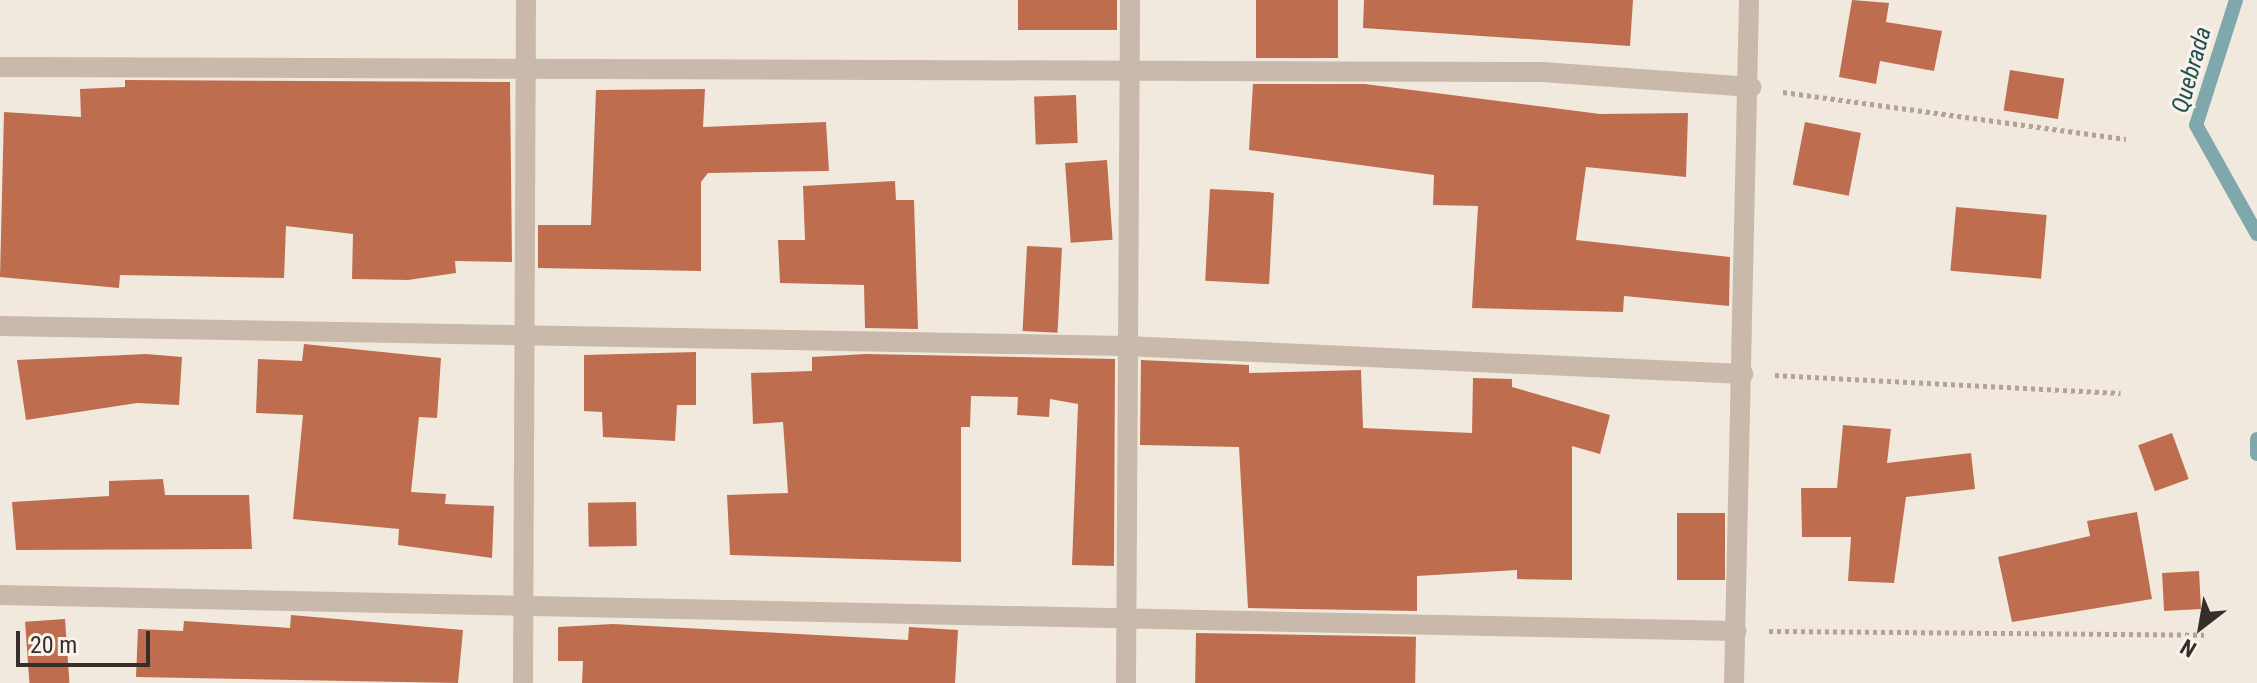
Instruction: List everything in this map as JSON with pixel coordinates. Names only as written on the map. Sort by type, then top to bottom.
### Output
[{"type":"street","points":[[523,683],[526,0]]},
{"type":"street","points":[[1126,683],[1126,76],[1130,0]]},
{"type":"street","points":[[1734,683],[1751,87],[1749,0]]},
{"type":"street","points":[[0,67],[526,66],[1126,76],[1542,72],[1751,87]]},
{"type":"street","points":[[0,326],[1126,346],[1743,374]]},
{"type":"street","points":[[0,595],[1737,631]]},
{"type":"path","points":[[1751,87],[2126,139]]},
{"type":"path","points":[[1743,374],[2121,393]]},
{"type":"path","points":[[1737,631],[2204,635]]},
{"type":"building","points":[[1018,0],[1117,0],[1117,30],[1018,30]]},
{"type":"building","points":[[1256,0],[1338,0],[1338,58],[1256,58]]},
{"type":"building","points":[[1364,0],[1633,0],[1630,46],[1363,28]]},
{"type":"building","points":[[1852,0],[1889,3],[1886,22],[1942,31],[1934,71],[1880,61],[1876,84],[1839,77]]},
{"type":"building","points":[[2010,70],[2064,79],[2058,119],[2004,110]]},
{"type":"building","points":[[125,80],[510,82],[512,262],[455,261],[456,273],[408,280],[352,279],[353,234],[286,226],[284,278],[120,275],[119,288],[0,277],[4,112],[81,117],[80,89],[125,87]]},
{"type":"building","points":[[1253,84],[1365,84],[1600,114],[1688,113],[1686,177],[1586,167],[1576,240],[1730,257],[1729,306],[1624,296],[1623,312],[1472,308],[1478,206],[1433,205],[1434,175],[1249,150]]},
{"type":"building","points":[[705,89],[703,127],[826,122],[829,171],[708,173],[701,182],[701,271],[538,268],[538,225],[591,225],[596,90]]},
{"type":"building","points":[[1076,95],[1078,143],[1036,144],[1034,96]]},
{"type":"building","points":[[1805,122],[1861,133],[1849,196],[1793,185]]},
{"type":"building","points":[[1107,160],[1113,240],[1071,243],[1065,163]]},
{"type":"building","points":[[895,181],[896,200],[914,200],[918,329],[865,328],[864,285],[780,283],[778,240],[805,240],[803,186]]},
{"type":"building","points":[[1210,189],[1274,192],[1269,284],[1205,281]]},
{"type":"building","points":[[1956,207],[2047,215],[2041,279],[1950,271]]},
{"type":"building","points":[[1027,246],[1062,248],[1058,333],[1023,331]]},
{"type":"building","points":[[304,344],[441,358],[437,418],[419,417],[411,492],[446,494],[445,504],[494,506],[492,558],[398,545],[399,529],[293,519],[303,415],[256,413],[258,359],[302,361]]},
{"type":"building","points":[[696,352],[696,405],[677,405],[675,441],[603,437],[602,412],[584,411],[584,355]]},
{"type":"building","points":[[146,354],[182,357],[179,405],[137,403],[26,420],[17,360]]},
{"type":"building","points":[[866,354],[1115,359],[1114,566],[1072,565],[1078,404],[1050,399],[1049,417],[1017,415],[1018,397],[971,396],[970,427],[961,427],[961,562],[730,555],[727,495],[788,493],[783,422],[753,424],[751,373],[812,371],[812,357]]},
{"type":"building","points":[[1141,360],[1249,365],[1249,373],[1361,370],[1363,428],[1472,433],[1473,378],[1512,379],[1512,387],[1610,415],[1600,454],[1572,446],[1572,580],[1517,579],[1517,570],[1417,576],[1417,611],[1248,608],[1239,447],[1140,445]]},
{"type":"building","points":[[1843,425],[1891,429],[1887,463],[1971,453],[1975,489],[1906,497],[1894,583],[1848,581],[1851,537],[1802,537],[1801,488],[1837,488]]},
{"type":"building","points":[[2172,433],[2189,479],[2155,491],[2138,445]]},
{"type":"building","points":[[163,479],[165,495],[249,495],[252,549],[16,550],[12,502],[109,496],[109,481]]},
{"type":"building","points":[[636,502],[637,546],[589,547],[588,503]]},
{"type":"building","points":[[2137,512],[2152,599],[2012,622],[1998,557],[2090,536],[2087,521]]},
{"type":"building","points":[[1677,513],[1725,513],[1725,580],[1677,580]]},
{"type":"building","points":[[2199,571],[2201,609],[2164,611],[2162,573]]},
{"type":"building","points":[[291,615],[463,630],[458,683],[136,677],[138,629],[183,631],[184,621],[290,628]]},
{"type":"building","points":[[65,619],[69,683],[29,683],[25,622]]},
{"type":"building","points":[[613,624],[908,640],[909,627],[958,630],[955,683],[582,683],[583,661],[558,661],[558,627]]},
{"type":"building","points":[[1196,633],[1416,637],[1415,683],[1195,683]]},
{"type":"waterway","name":"Quebrada","points":[[2236,0],[2196,125],[2257,234]]},
{"type":"waterway","name":"Quebrada","points":[[2257,439],[2257,454]]}]
